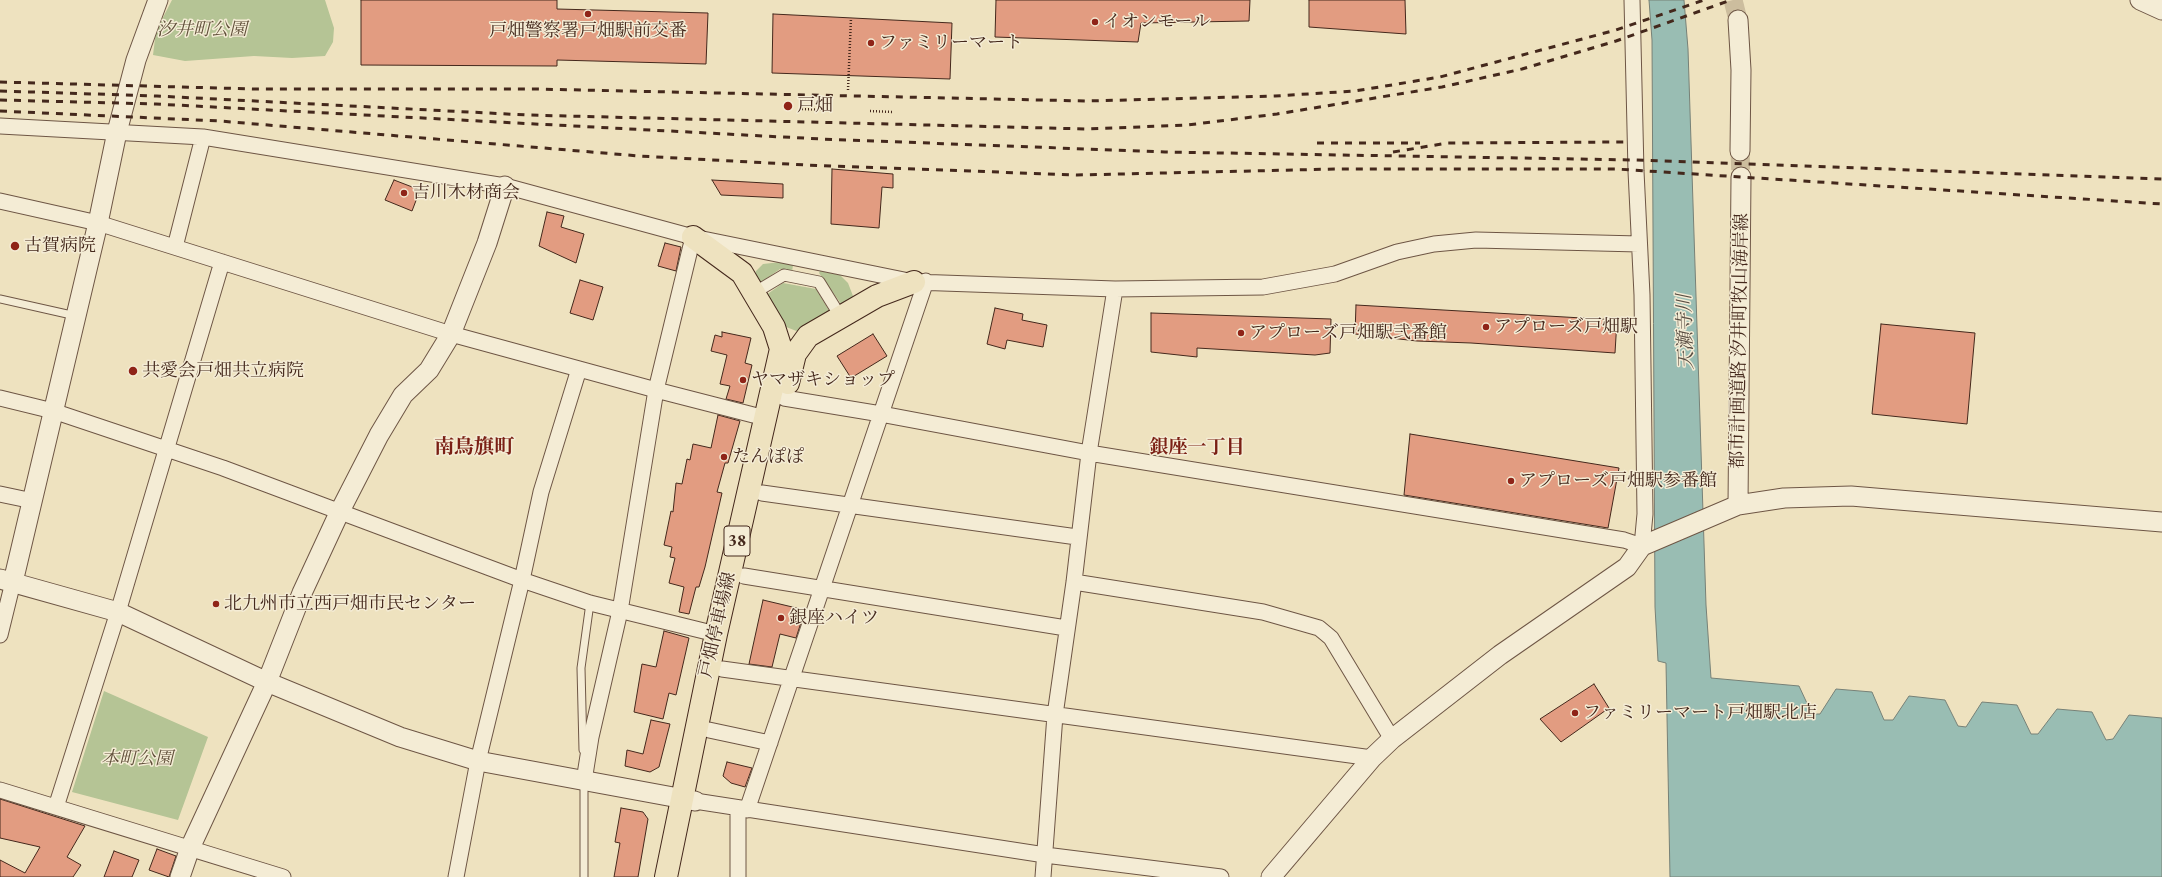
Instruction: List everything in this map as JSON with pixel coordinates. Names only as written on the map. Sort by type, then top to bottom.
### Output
[{"type":"main road","name":"戸畑停車場線","points":[[680,877],[688,801],[716,634],[781,349],[774,327],[742,273],[693,237]]},
{"type":"main road","name":"戸畑停車場線","points":[[666,877],[710,730],[722,669],[795,354],[808,336],[877,296],[920,282]]},
{"type":"main road","name":"戸畑停車場線","points":[[774,327],[791,337],[808,336]]},
{"type":"street","points":[[0,635],[6,581],[33,501],[98,223],[117,132],[136,60],[158,0]]},
{"type":"street","points":[[1271,877],[1372,758],[1392,739],[1500,655],[1627,567],[1642,546],[1645,514],[1642,295],[1639,244],[1632,0]]},
{"type":"street","points":[[2140,0],[2162,10]]},
{"type":"street","points":[[1738,20],[1741,70],[1740,151]]},
{"type":"street","points":[[0,126],[203,137],[505,186],[693,237],[920,282],[1115,290],[1263,287],[1335,274],[1397,252],[1434,244],[1476,240],[1639,244]]},
{"type":"street","points":[[176,247],[203,137]]},
{"type":"street","name":"都市計画道路 汐井町牧山海岸線","points":[[1738,505],[1741,177]]},
{"type":"street","points":[[180,877],[190,848],[267,682],[302,592],[340,511],[379,436],[403,395],[429,370],[451,334],[487,244],[505,186]]},
{"type":"street","points":[[0,201],[98,223],[451,334],[765,418]]},
{"type":"street","points":[[584,781],[591,737],[620,611],[656,390],[693,237]]},
{"type":"street","points":[[56,807],[118,612],[222,262]]},
{"type":"street","points":[[758,290],[784,275],[806,273],[819,282],[837,311]]},
{"type":"street","points":[[738,877],[743,809],[770,743],[851,504],[920,282]]},
{"type":"street","points":[[1043,877],[1055,715],[1066,628],[1074,582],[1088,453],[1115,290]]},
{"type":"street","points":[[456,877],[478,761],[522,580],[541,492],[578,369]]},
{"type":"street","points":[[0,398],[53,411],[166,449],[340,511],[522,580],[620,611],[716,634]]},
{"type":"street","points":[[784,398],[880,414],[1088,453],[1624,540],[1642,546],[1738,505],[1784,498],[1851,496],[2162,522]]},
{"type":"street","points":[[762,493],[1078,536]]},
{"type":"street","points":[[0,494],[33,501]]},
{"type":"street","points":[[744,576],[1066,628]]},
{"type":"street","points":[[6,581],[118,612],[267,682],[400,737],[478,761],[688,801],[1045,855],[1221,877]]},
{"type":"street","points":[[1074,582],[1264,612],[1319,628],[1332,638],[1392,739]]},
{"type":"street","points":[[722,669],[1372,758]]},
{"type":"street","points":[[710,730],[770,743]]},
{"type":"street","points":[[0,790],[283,877]]},
{"type":"lane","points":[[0,298],[76,316]]},
{"type":"lane","points":[[584,877],[582,668],[590,602]]},
{"type":"path","points":[[848,90],[851,18]]},
{"type":"path","points":[[802,109],[826,110]]},
{"type":"path","points":[[870,111],[894,112]]},
{"type":"green space","name":"汐井町公園","points":[[172,0],[325,0],[334,28],[333,42],[325,56],[292,58],[254,56],[185,61],[153,55],[156,31]]},
{"type":"green space","points":[[781,262],[793,265],[792,272],[780,269],[756,286],[754,278],[756,271],[763,264]]},
{"type":"green space","points":[[820,271],[840,275],[848,283],[853,296],[849,305],[844,308],[819,273]]},
{"type":"green space","points":[[783,283],[816,289],[833,317],[799,332],[781,325],[762,298]]},
{"type":"green space","name":"本町公園","points":[[104,691],[208,737],[178,820],[72,792]]},
{"type":"water","name":"天瀬寺川","points":[[1649,0],[1684,0],[1688,49],[1706,605],[1711,678],[1799,686],[1812,714],[1820,714],[1836,689],[1872,692],[1884,720],[1893,720],[1909,696],[1945,700],[1958,726],[1966,727],[1982,702],[2017,705],[2031,734],[2038,734],[2057,709],[2092,712],[2106,740],[2113,739],[2129,715],[2162,718],[2162,877],[1670,877],[1666,663],[1658,661],[1655,607],[1652,40]]},
{"type":"building","points":[[361,0],[557,0],[557,9],[708,13],[706,64],[557,60],[557,66],[361,65]]},
{"type":"building","name":"イオンモール","points":[[996,0],[1250,0],[1249,21],[1141,23],[1138,42],[995,37]]},
{"type":"building","points":[[1309,0],[1405,0],[1406,34],[1309,27]]},
{"type":"building","name":"戸畑","points":[[773,14],[952,23],[950,79],[772,73]]},
{"type":"building","points":[[832,169],[893,174],[893,188],[882,187],[879,228],[831,224]]},
{"type":"building","name":"吉川木材商会","points":[[394,180],[420,190],[412,211],[385,200]]},
{"type":"building","points":[[712,180],[783,184],[783,198],[721,195]]},
{"type":"building","points":[[547,212],[564,216],[561,227],[584,234],[576,263],[539,246]]},
{"type":"building","points":[[665,243],[681,247],[676,271],[658,266]]},
{"type":"building","points":[[580,280],[603,287],[593,320],[570,313]]},
{"type":"building","name":"アプローズ戸畑駅","points":[[1356,305],[1617,320],[1615,353],[1471,343],[1417,341],[1355,334]]},
{"type":"building","points":[[995,308],[1023,314],[1022,320],[1047,325],[1043,347],[1007,340],[1005,349],[987,344]]},
{"type":"building","name":"アプローズ戸畑駅弐番館","points":[[1151,313],[1331,319],[1330,353],[1315,355],[1197,348],[1197,357],[1151,352]]},
{"type":"building","points":[[1881,324],[1975,333],[1967,424],[1872,414]]},
{"type":"building","points":[[722,332],[751,338],[745,363],[752,365],[743,403],[726,399],[730,386],[720,384],[727,355],[711,351],[715,335],[722,337]]},
{"type":"building","points":[[873,334],[887,356],[851,378],[837,356]]},
{"type":"building","points":[[718,415],[740,421],[728,463],[725,463],[717,492],[722,493],[705,567],[699,587],[696,587],[689,614],[679,612],[684,587],[669,583],[675,558],[670,557],[672,547],[664,545],[671,511],[673,512],[676,483],[682,484],[687,459],[690,460],[693,444],[711,448]]},
{"type":"building","name":"アプローズ戸畑駅参番館","points":[[1410,434],[1619,468],[1608,528],[1404,495]]},
{"type":"building","points":[[763,600],[805,610],[796,638],[780,634],[772,667],[749,664]]},
{"type":"building","points":[[664,631],[689,638],[676,695],[669,693],[663,719],[634,712],[642,664],[656,667]]},
{"type":"building","name":"ファミリーマート戸畑駅北店","points":[[1594,684],[1609,708],[1561,742],[1540,719]]},
{"type":"building","points":[[651,720],[670,724],[659,767],[650,772],[625,766],[627,750],[643,754]]},
{"type":"building","points":[[727,762],[752,768],[745,787],[731,783],[723,776]]},
{"type":"building","points":[[0,799],[85,826],[67,857],[81,865],[73,877],[0,877],[0,860],[25,873],[40,847],[0,838]]},
{"type":"building","points":[[621,808],[643,812],[648,819],[638,877],[614,877],[620,843],[615,842]]},
{"type":"building","points":[[157,849],[176,856],[169,877],[149,870]]},
{"type":"building","points":[[114,851],[139,860],[132,877],[104,877]]},
{"type":"tunnel","points":[[1733,0],[1738,20]]},
{"type":"tunnel","points":[[1740,151],[1741,177]]},
{"type":"railway","points":[[0,82],[254,89],[534,89],[1087,101],[1275,96],[1355,91],[1440,77],[1616,30],[1704,0]]},
{"type":"railway","points":[[0,91],[157,96],[527,115],[1088,129],[1187,125],[1277,114],[1442,87],[1522,69],[1616,41],[1731,0]]},
{"type":"railway","points":[[0,100],[156,104],[821,139],[1165,152],[1636,160],[2162,179]]},
{"type":"railway","points":[[0,111],[220,121],[639,156],[806,165],[1077,175],[1336,169],[1616,169],[2162,204]]},
{"type":"railway","points":[[1393,152],[1448,143],[1624,142]]},
{"type":"railway","points":[[1317,143],[1420,143]]},
{"type":"place","name":"戸畑警察署戸畑駅前交番","points":[[588,14]]},
{"type":"place","name":"イオンモール","points":[[1095,22]]},
{"type":"place","name":"ファミリーマート","points":[[871,43]]},
{"type":"place","name":"戸畑","points":[[788,106]]},
{"type":"place","name":"吉川木材商会","points":[[404,193]]},
{"type":"place","name":"古賀病院","points":[[15,246]]},
{"type":"place","name":"アプローズ戸畑駅","points":[[1486,327]]},
{"type":"place","name":"アプローズ戸畑駅弐番館","points":[[1241,333]]},
{"type":"place","name":"共愛会戸畑共立病院","points":[[133,371]]},
{"type":"place","name":"ヤマザキショップ","points":[[743,380]]},
{"type":"place","name":"たんぽぽ","points":[[724,457]]},
{"type":"place","name":"アプローズ戸畑駅参番館","points":[[1511,481]]},
{"type":"place","name":"北九州市立西戸畑市民センター","points":[[216,604]]},
{"type":"place","name":"銀座ハイツ","points":[[781,618]]},
{"type":"place","name":"ファミリーマート戸畑駅北店","points":[[1575,713]]},
{"type":"district","name":"南鳥旗町","points":[[474,448]]},
{"type":"district","name":"銀座一丁目","points":[[1197,448]]}]
